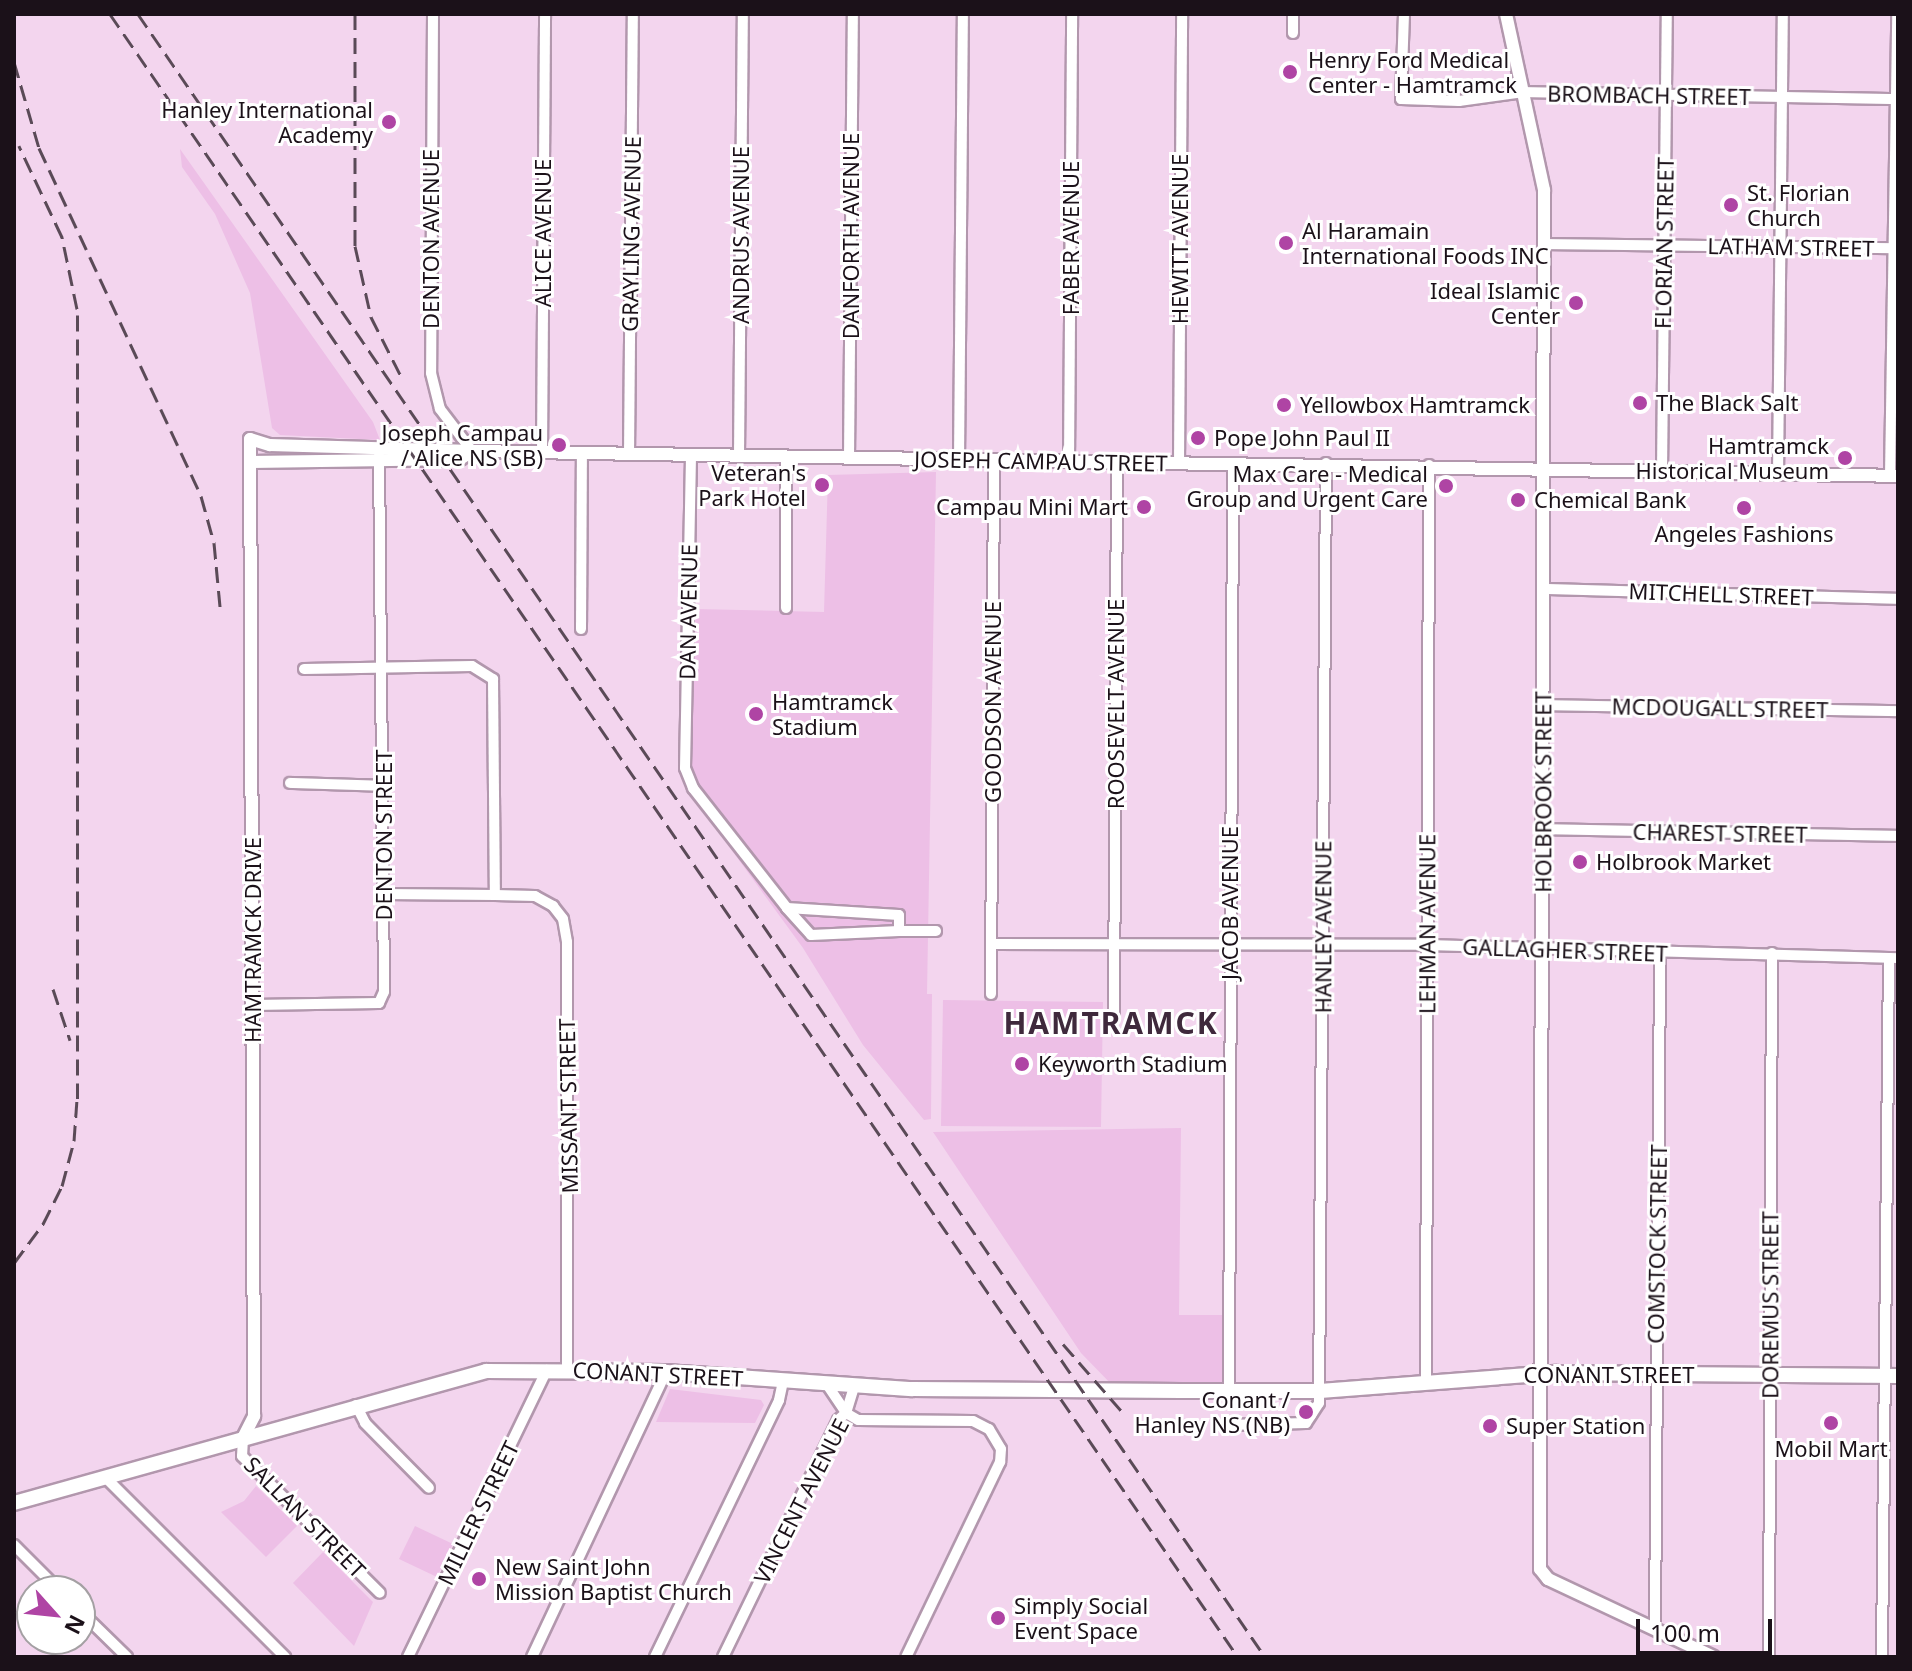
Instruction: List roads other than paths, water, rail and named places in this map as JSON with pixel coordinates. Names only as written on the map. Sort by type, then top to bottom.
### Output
[{"type":"main road","name":"CONANT STREET","points":[[14,1503],[486,1371],[567,1369],[666,1372],[854,1387],[1229,1391],[1320,1391],[1539,1374],[1890,1376]]},
{"type":"street","name":"DENTON AVENUE","points":[[433,14],[431,373],[440,409],[472,451]]},
{"type":"street","name":"ALICE AVENUE","points":[[542,453],[545,14]]},
{"type":"street","name":"GRAYLING AVENUE","points":[[629,455],[633,14]]},
{"type":"street","name":"ANDRUS AVENUE","points":[[739,456],[743,14]]},
{"type":"street","name":"DANFORTH AVENUE","points":[[849,458],[853,14]]},
{"type":"street","points":[[959,460],[963,14]]},
{"type":"street","name":"FABER AVENUE","points":[[1069,462],[1072,14]]},
{"type":"street","name":"HEWITT AVENUE","points":[[1179,463],[1182,14]]},
{"type":"street","points":[[1293,14],[1293,33]]},
{"type":"street","name":"BROMBACH STREET","points":[[1404,14],[1401,99],[1459,101],[1525,92],[1897,99]]},
{"type":"street","name":"HOLBROOK STREET","points":[[1506,14],[1544,190],[1546,244],[1539,1374],[1542,1574],[1655,1628]]},
{"type":"street","name":"FLORIAN STREET","points":[[1662,472],[1667,14]]},
{"type":"street","points":[[1778,474],[1783,14]]},
{"type":"street","points":[[1894,476],[1892,248],[1897,14]]},
{"type":"street","name":"LATHAM STREET","points":[[1546,244],[1892,248]]},
{"type":"street","name":"JOSEPH CAMPAU STREET","points":[[250,439],[270,445],[582,454],[1117,463],[1326,463],[1544,471],[1894,476]]},
{"type":"street","name":"HAMTRAMCK DRIVE","points":[[243,1438],[254,1416],[250,439]]},
{"type":"street","points":[[379,446],[382,666]]},
{"type":"street","name":"JOSEPH CAMPAU STREET","points":[[251,462],[460,459],[472,451]]},
{"type":"street","points":[[581,629],[582,454]]},
{"type":"street","name":"DAN AVENUE","points":[[691,456],[685,768],[693,788],[787,908]]},
{"type":"street","points":[[786,457],[787,608]]},
{"type":"street","name":"GOODSON AVENUE","points":[[991,994],[994,461]]},
{"type":"street","name":"ROOSEVELT AVENUE","points":[[1114,1017],[1117,463]]},
{"type":"street","name":"JACOB AVENUE","points":[[1229,1391],[1233,463]]},
{"type":"street","name":"HANLEY AVENUE","points":[[1320,1391],[1326,463]]},
{"type":"street","name":"LEHMAN AVENUE","points":[[1426,1383],[1429,465]]},
{"type":"street","name":"MITCHELL STREET","points":[[1544,589],[1898,599]]},
{"type":"street","name":"DENTON STREET","points":[[253,1005],[379,1003],[384,992],[382,666]]},
{"type":"street","points":[[304,669],[472,666],[493,679],[495,895],[384,894]]},
{"type":"street","name":"MCDOUGALL STREET","points":[[1543,705],[1898,711]]},
{"type":"street","points":[[290,783],[384,786]]},
{"type":"street","name":"CHAREST STREET","points":[[1542,829],[1898,836]]},
{"type":"street","name":"MISSANT STREET","points":[[495,895],[535,896],[553,906],[563,919],[567,942],[567,1369]]},
{"type":"street","points":[[787,908],[899,915],[899,931]]},
{"type":"street","points":[[787,908],[811,935],[936,931]]},
{"type":"street","name":"GALLAGHER STREET","points":[[991,944],[1428,945],[1542,952],[1660,955],[1772,953],[1894,958]]},
{"type":"street","name":"DOREMUS STREET","points":[[1769,1657],[1772,953]]},
{"type":"street","name":"COMSTOCK STREET","points":[[1655,1628],[1660,955]]},
{"type":"street","points":[[1882,1657],[1890,1376],[1894,958]]},
{"type":"street","name":"MILLER STREET","points":[[408,1657],[547,1370]]},
{"type":"street","points":[[532,1657],[666,1372]]},
{"type":"street","points":[[655,1657],[779,1400],[783,1381]]},
{"type":"street","points":[[828,1386],[846,1413],[858,1420],[973,1421],[989,1429],[1001,1449],[1000,1462],[906,1657]]},
{"type":"street","name":"VINCENT AVENUE","points":[[723,1657],[838,1420],[846,1413],[854,1387]]},
{"type":"street","points":[[1226,1425],[1306,1423],[1318,1408],[1320,1391]]},
{"type":"street","points":[[356,1405],[365,1423],[429,1488]]},
{"type":"street","name":"SALLAN STREET","points":[[243,1438],[242,1456],[380,1593]]},
{"type":"street","points":[[105,1477],[285,1657]]},
{"type":"street","points":[[14,1545],[44,1575]]},
{"type":"street","points":[[96,1627],[127,1657]]},
{"type":"street","points":[[1655,1628],[1714,1657]]},
{"type":"railway","points":[[110,14],[1238,1657]]},
{"type":"railway","points":[[138,14],[1265,1657]]},
{"type":"railway","points":[[355,14],[355,246],[371,317],[403,380]]},
{"type":"railway","points":[[14,62],[39,148],[201,496],[214,543],[220,607]]},
{"type":"railway","points":[[14,1263],[43,1224],[62,1186],[74,1141],[77,1099],[77,309],[62,237],[19,146]]},
{"type":"railway","points":[[53,989],[70,1040]]},
{"type":"railway","points":[[1063,1344],[1125,1415]]},
{"type":"place","name":"Henry Ford Medical Center - Hamtramck","points":[[1290,72]]},
{"type":"place","name":"Hanley International Academy","points":[[389,122]]},
{"type":"place","name":"St. Florian Church","points":[[1731,205]]},
{"type":"place","name":"Al Haramain International Foods INC","points":[[1286,243]]},
{"type":"place","name":"Ideal Islamic Center","points":[[1576,303]]},
{"type":"place","name":"The Black Salt","points":[[1640,403]]},
{"type":"place","name":"Yellowbox Hamtramck","points":[[1284,405]]},
{"type":"place","name":"Pope John Paul II","points":[[1198,438]]},
{"type":"place","name":"Joseph Campau / Alice NS (SB)","points":[[559,445]]},
{"type":"place","name":"Hamtramck Historical Museum","points":[[1845,458]]},
{"type":"place","name":"Veteran's Park Hotel","points":[[822,485]]},
{"type":"place","name":"Max Care - Medical Group and Urgent Care","points":[[1446,486]]},
{"type":"place","name":"Chemical Bank","points":[[1518,500]]},
{"type":"place","name":"Campau Mini Mart","points":[[1144,507]]},
{"type":"place","name":"Angeles Fashions","points":[[1744,508]]},
{"type":"place","name":"Hamtramck Stadium","points":[[756,714]]},
{"type":"place","name":"Holbrook Market","points":[[1580,862]]},
{"type":"place","name":"Keyworth Stadium","points":[[1022,1064]]},
{"type":"place","name":"Conant / Hanley NS (NB)","points":[[1306,1412]]},
{"type":"place","name":"Mobil Mart","points":[[1831,1423]]},
{"type":"place","name":"Super Station","points":[[1490,1426]]},
{"type":"place","name":"New Saint John Mission Baptist Church","points":[[479,1579]]},
{"type":"place","name":"Simply Social Event Space","points":[[998,1618]]},
{"type":"district","name":"HAMTRAMCK","points":[[1111,1023]]}]
